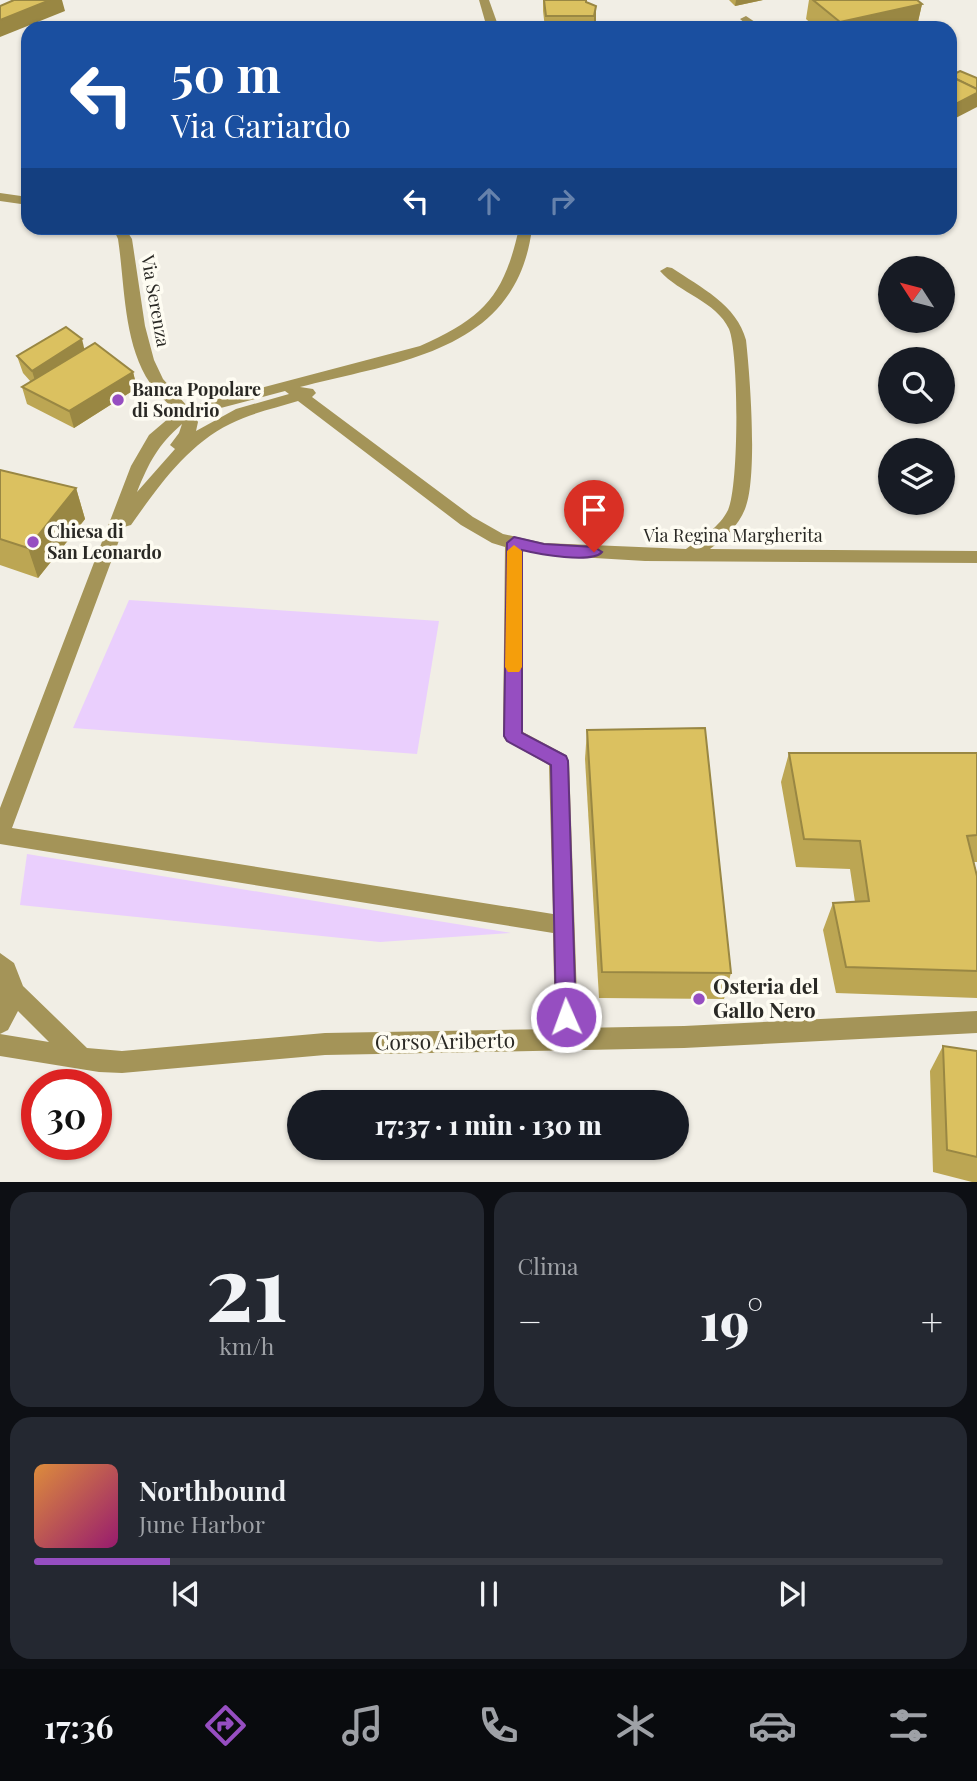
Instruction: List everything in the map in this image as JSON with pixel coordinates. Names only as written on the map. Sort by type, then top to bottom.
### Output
[{"type":"street","points":[[484,0],[490,21]]},
{"type":"street","points":[[0,197],[21,200]]},
{"type":"street","name":"Via Serenza","points":[[123,235],[137,327],[146,359],[154,379],[184,413]]},
{"type":"street","points":[[113,537],[171,463],[215,425],[295,391],[420,351],[451,338],[479,321],[500,299],[516,270],[524,235]]},
{"type":"street","points":[[667,271],[722,309],[738,332],[744,414],[739,504],[729,525],[688,556]]},
{"type":"street","points":[[295,391],[184,413],[167,427],[145,454],[0,835],[562,925]]},
{"type":"street","name":"Via Regina Margherita","points":[[295,391],[467,521],[498,539],[514,543],[544,549],[688,556],[977,557]]},
{"type":"street","points":[[142,498],[146,479],[187,435],[190,422],[184,413]]},
{"type":"street","points":[[514,543],[513,736],[559,761],[567,1040]]},
{"type":"street","points":[[0,963],[12,976],[13,992],[9,1011],[0,1023]]},
{"type":"street","points":[[13,992],[81,1058]]},
{"type":"street","name":"Corso Ariberto","points":[[0,1045],[122,1062],[325,1044],[684,1037],[977,1022]]},
{"type":"shaded area","points":[[129,600],[439,621],[417,754],[73,728]]},
{"type":"shaded area","points":[[27,854],[511,933],[380,942],[20,905]]},
{"type":"building","points":[[14,0],[50,0],[0,20],[0,6]]},
{"type":"building","points":[[544,0],[586,0],[596,6],[594,16],[546,16]]},
{"type":"building","points":[[813,0],[917,0],[922,4],[845,21],[839,21]]},
{"type":"building","points":[[960,71],[977,78],[977,89],[957,79],[957,72]]},
{"type":"building","points":[[957,79],[977,89],[977,93],[957,103]]},
{"type":"building","points":[[66,327],[82,339],[32,371],[17,356]]},
{"type":"building","points":[[95,343],[133,372],[69,411],[22,387]]},
{"type":"building","points":[[0,470],[76,488],[28,548],[0,539]]},
{"type":"building","points":[[705,728],[731,973],[602,972],[587,730]]},
{"type":"building","points":[[789,753],[977,753],[977,835],[967,836],[977,876],[977,971],[846,967],[833,903],[869,901],[860,841],[804,839]]},
{"type":"building","points":[[943,1046],[977,1051],[977,1157],[947,1150]]},
{"type":"slow traffic","points":[[514,551],[514,667]]},
{"type":"place","name":"Banca Popolare di Sondrio","points":[[118,400]]},
{"type":"place","name":"Chiesa di San Leonardo","points":[[33,542]]},
{"type":"place","name":"Osteria del Gallo Nero","points":[[699,999]]},
{"type":"route","points":[[566,1017],[559,761],[513,736],[514,543],[544,549],[594,552]]}]
